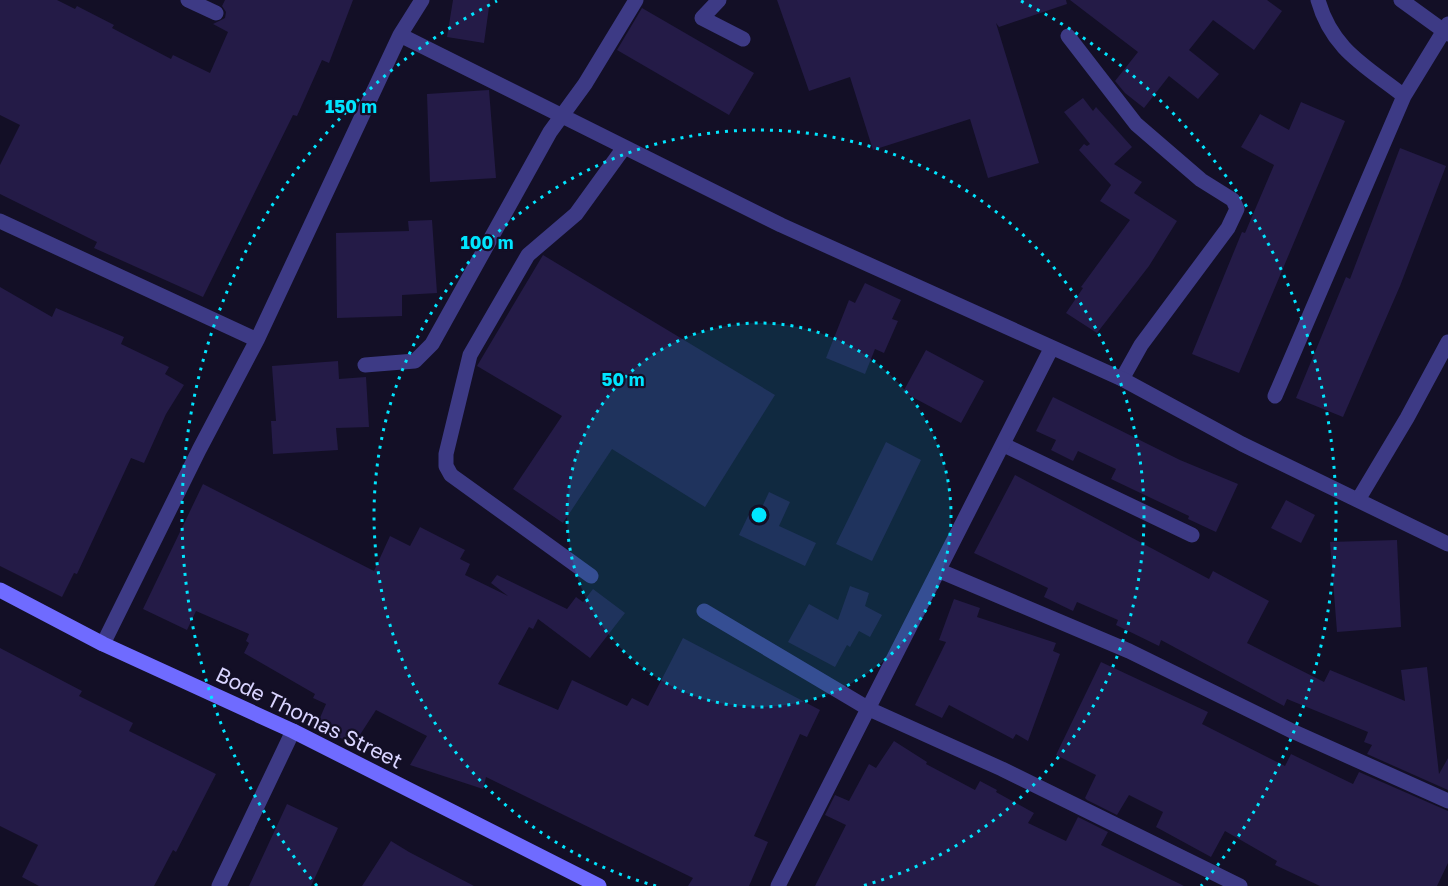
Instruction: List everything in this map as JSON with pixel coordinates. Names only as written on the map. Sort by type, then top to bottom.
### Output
[{"type":"main road","name":"Bode Thomas Street","points":[[0,590],[104,644],[293,731],[599,886]]},
{"type":"street","points":[[188,0],[216,13]]},
{"type":"street","points":[[104,644],[199,450],[257,340],[400,35],[422,0]]},
{"type":"street","points":[[365,365],[415,361],[432,344],[560,117],[585,84],[636,0]]},
{"type":"street","points":[[719,0],[702,18],[743,39]]},
{"type":"street","points":[[1318,0],[1329,30],[1339,45],[1404,96]]},
{"type":"street","points":[[1275,396],[1404,96],[1447,30],[1401,0]]},
{"type":"street","points":[[400,35],[560,117],[781,225],[1051,349],[1122,379],[1242,444],[1448,544]]},
{"type":"street","points":[[1068,36],[1136,124],[1192,172],[1233,200],[1237,209],[1228,228],[1141,345],[1122,379]]},
{"type":"street","points":[[591,576],[451,475],[446,466],[446,454],[470,355],[528,255],[576,214],[623,148]]},
{"type":"street","points":[[0,221],[257,340]]},
{"type":"street","points":[[1358,500],[1443,364],[1448,342]]},
{"type":"street","points":[[778,886],[1051,349]]},
{"type":"street","points":[[1004,445],[1192,535]]},
{"type":"street","points":[[940,571],[1129,651],[1292,731],[1448,801]]},
{"type":"street","points":[[704,611],[869,709],[1002,769],[1240,886]]},
{"type":"street","points":[[219,886],[293,731]]},
{"type":"building","points":[[0,0],[57,0],[75,9],[77,6],[114,25],[112,28],[171,59],[173,55],[210,73],[228,32],[213,24],[225,18],[226,12],[222,6],[225,0],[353,0],[329,63],[322,60],[297,116],[293,115],[203,297],[94,248],[97,242],[0,194],[0,165],[20,125],[0,115]]},
{"type":"building","points":[[453,0],[490,0],[484,43],[447,37]]},
{"type":"building","points":[[777,0],[1066,0],[1067,4],[999,27],[996,23],[1039,163],[988,178],[970,119],[873,150],[850,77],[809,91]]},
{"type":"building","points":[[1070,0],[1267,0],[1282,11],[1254,50],[1213,20],[1189,50],[1219,74],[1198,99],[1169,76],[1144,108],[1125,93],[1115,81],[1138,52]]},
{"type":"building","points":[[642,8],[754,73],[729,115],[617,50]]},
{"type":"building","points":[[489,90],[496,178],[430,182],[427,94]]},
{"type":"building","points":[[1083,98],[1093,111],[1096,107],[1132,147],[1114,164],[1142,182],[1134,193],[1177,221],[1149,266],[1097,333],[1066,313],[1083,288],[1081,287],[1130,220],[1100,201],[1111,185],[1079,150],[1084,144],[1087,146],[1090,144],[1064,112]]},
{"type":"building","points":[[1301,102],[1345,121],[1239,373],[1192,354],[1242,232],[1245,233],[1274,165],[1241,147],[1260,114],[1289,130]]},
{"type":"building","points":[[1400,148],[1446,166],[1400,286],[1343,417],[1296,398],[1346,277],[1350,279]]},
{"type":"building","points":[[432,220],[437,293],[402,295],[402,316],[337,318],[336,233],[409,231],[408,221]]},
{"type":"building","points":[[543,255],[775,395],[705,507],[612,449],[563,523],[513,489],[562,416],[477,366]]},
{"type":"building","points":[[865,283],[901,300],[892,319],[898,321],[884,353],[875,349],[865,374],[826,358],[849,300],[855,303]]},
{"type":"building","points":[[0,287],[52,317],[56,308],[124,337],[121,344],[169,367],[165,374],[184,385],[166,414],[144,463],[131,458],[77,574],[74,573],[62,597],[0,566]]},
{"type":"building","points":[[926,350],[984,381],[961,423],[903,392]]},
{"type":"building","points":[[338,361],[339,379],[366,377],[369,427],[336,428],[338,450],[273,454],[271,421],[276,421],[272,366]]},
{"type":"building","points":[[1053,397],[1180,460],[1238,484],[1216,532],[1188,519],[1189,516],[1111,479],[1116,469],[1078,451],[1073,461],[1051,450],[1056,440],[1036,431]]},
{"type":"building","points":[[886,442],[921,460],[872,561],[836,544]]},
{"type":"building","points":[[1015,475],[1209,579],[1213,571],[1269,601],[1247,643],[1324,682],[1330,670],[1405,701],[1401,670],[1427,667],[1439,774],[1448,758],[1448,790],[1367,754],[1372,745],[1364,742],[1368,732],[1287,699],[1284,706],[1161,640],[1159,646],[1116,625],[1118,620],[1077,602],[1073,611],[1044,597],[1048,588],[974,553]]},
{"type":"building","points":[[203,484],[374,571],[390,536],[410,546],[420,527],[465,550],[460,559],[470,564],[465,575],[508,596],[491,583],[497,575],[567,609],[576,597],[583,602],[593,589],[625,613],[590,658],[538,619],[533,629],[529,627],[498,684],[558,710],[572,680],[627,706],[632,698],[648,706],[683,638],[820,710],[807,737],[800,734],[754,836],[768,842],[749,886],[688,886],[693,878],[486,777],[483,789],[410,765],[427,736],[376,710],[354,744],[316,727],[326,704],[313,698],[315,694],[244,653],[249,643],[246,641],[249,634],[196,611],[187,630],[143,609]]},
{"type":"building","points":[[769,492],[790,502],[779,526],[816,543],[805,566],[739,535],[750,512],[758,516]]},
{"type":"building","points":[[1286,500],[1315,515],[1301,543],[1271,528]]},
{"type":"building","points":[[1397,540],[1401,627],[1337,632],[1330,542]]},
{"type":"building","points":[[850,586],[869,593],[865,606],[882,615],[870,637],[859,631],[850,647],[847,645],[835,667],[788,642],[809,604],[838,620]]},
{"type":"building","points":[[954,599],[980,608],[977,617],[1056,643],[1053,651],[1060,654],[1028,741],[1016,734],[1013,739],[949,705],[942,718],[915,705],[946,642],[939,640]]},
{"type":"building","points":[[0,648],[82,691],[79,696],[133,723],[129,731],[216,774],[176,852],[173,850],[154,886],[39,886],[22,877],[38,845],[0,826]]},
{"type":"building","points":[[1101,662],[1208,712],[1202,724],[1285,766],[1291,754],[1353,784],[1359,772],[1448,811],[1448,863],[1437,886],[1320,886],[1275,865],[1277,861],[1225,831],[1211,857],[1156,827],[1163,812],[1129,795],[1117,815],[1087,800],[1085,798],[1096,775],[1056,755]]},
{"type":"building","points":[[894,741],[927,762],[926,764],[975,790],[980,781],[997,790],[996,792],[1034,813],[1028,823],[1066,841],[1078,817],[1108,832],[1101,845],[1184,886],[815,886],[846,825],[825,815],[835,795],[849,801],[869,764],[876,768]]},
{"type":"building","points":[[287,804],[338,828],[311,886],[249,886]]},
{"type":"building","points":[[391,841],[409,852],[474,886],[362,886]]}]
